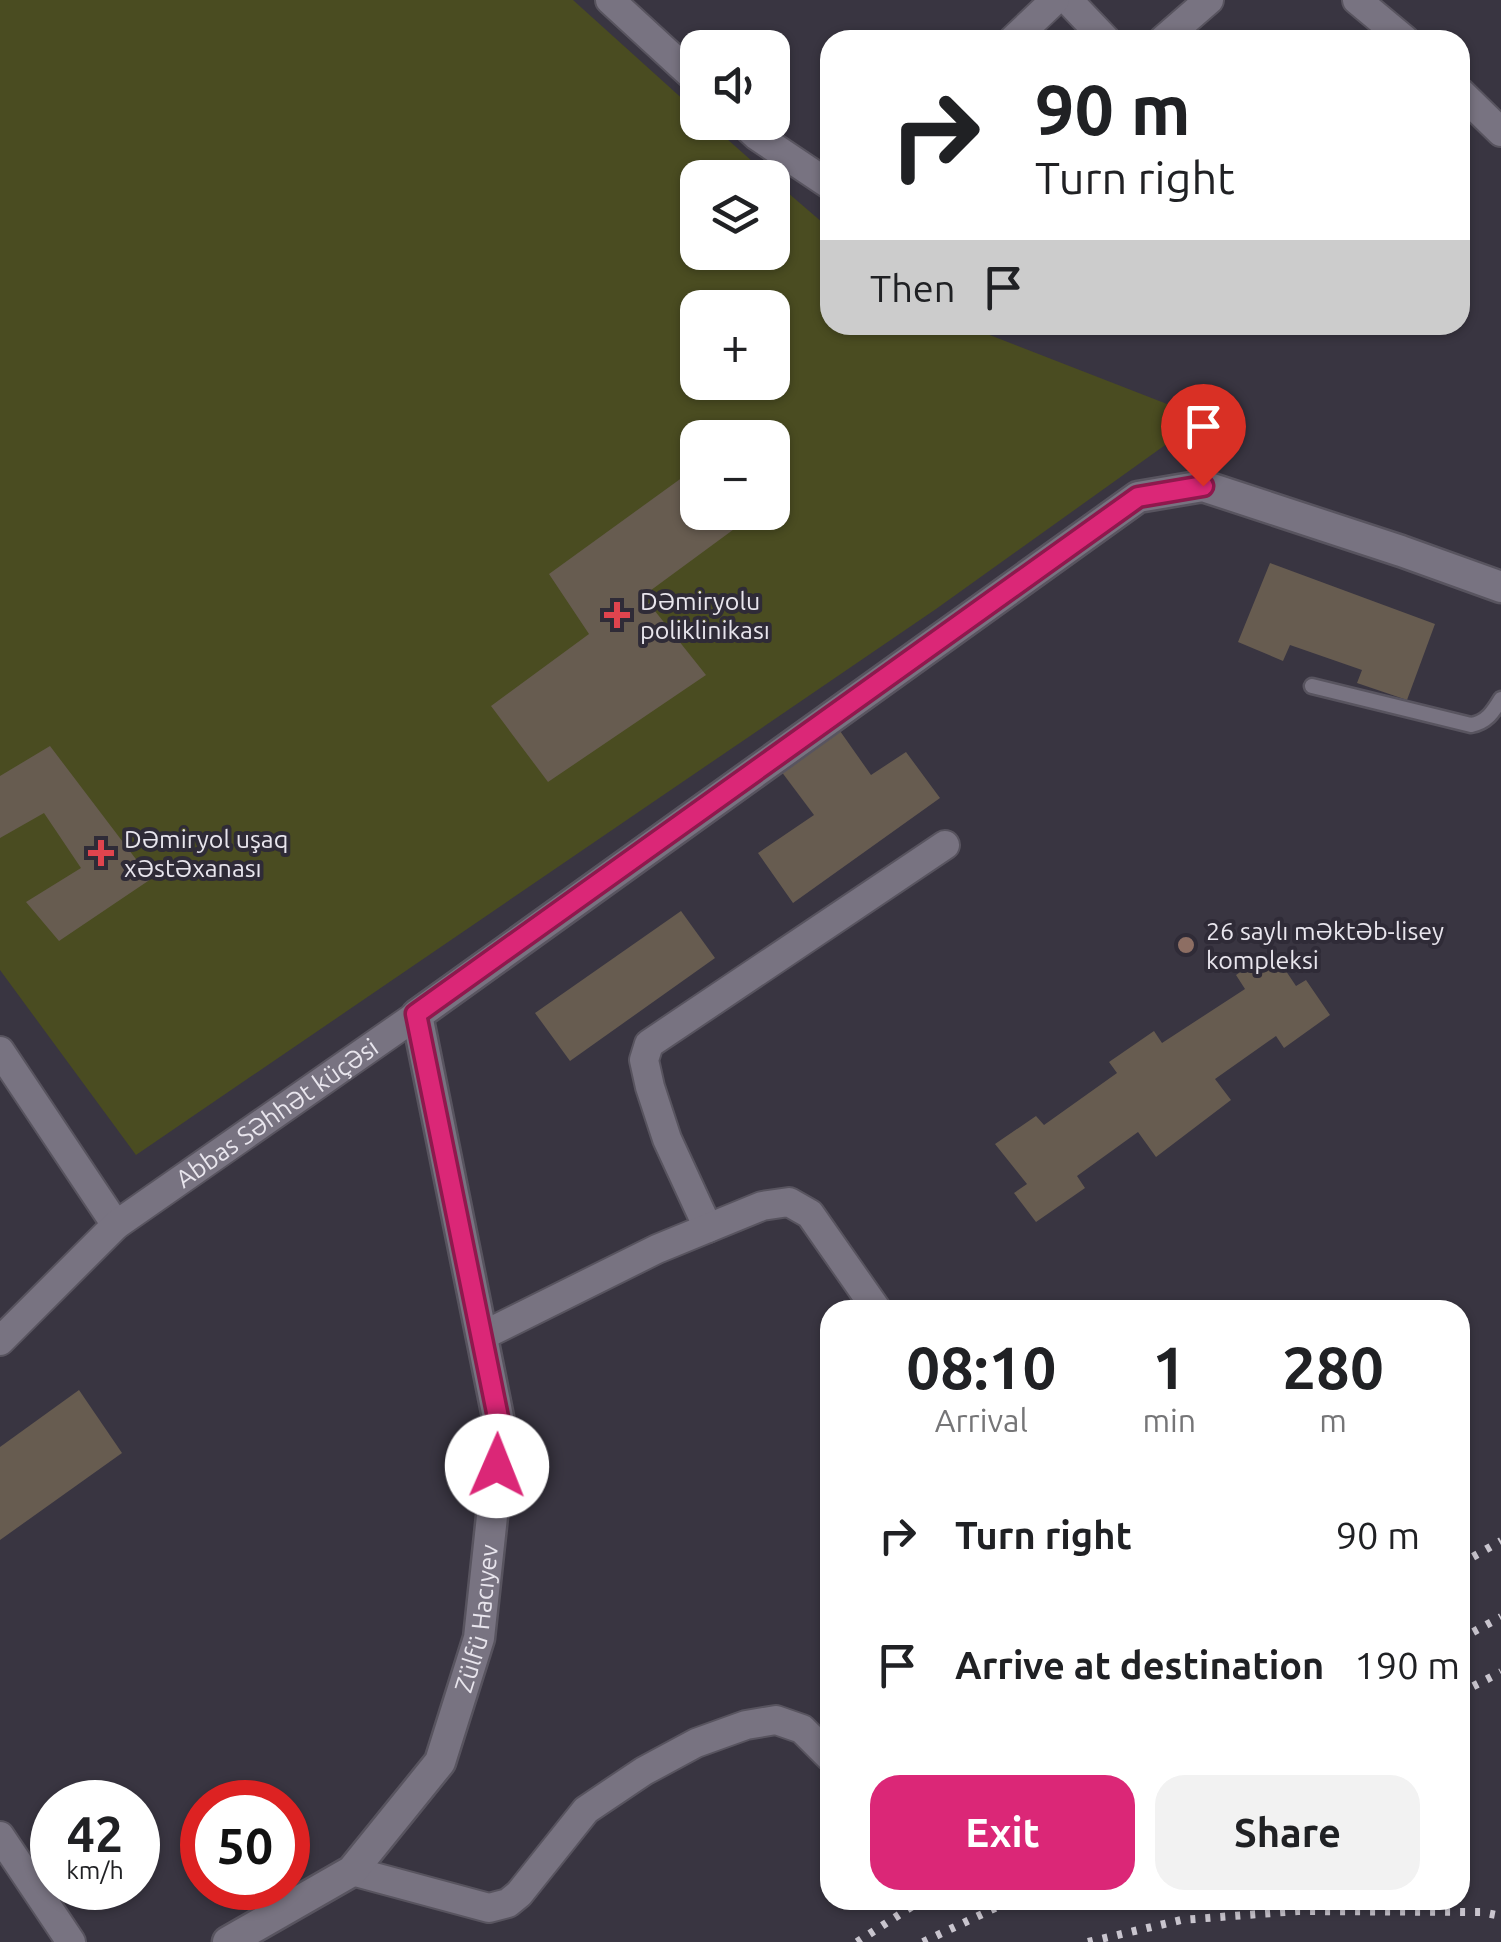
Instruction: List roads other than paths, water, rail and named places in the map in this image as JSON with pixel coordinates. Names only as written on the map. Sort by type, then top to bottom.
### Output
[{"type":"main road","name":"Abbas Səhhət küçəsi","points":[[416,1014],[1138,497],[1203,486],[1501,588]]},
{"type":"main road","name":"Zülfü Hacıyev","points":[[228,1942],[352,1871],[440,1762],[480,1638],[501,1432],[416,1014]]},
{"type":"street","points":[[610,0],[680,64]]},
{"type":"street","points":[[1024,30],[1055,0]]},
{"type":"street","points":[[1068,0],[1096,30]]},
{"type":"street","points":[[1174,30],[1209,0]]},
{"type":"street","points":[[1357,0],[1393,30]]},
{"type":"street","points":[[1470,102],[1501,132]]},
{"type":"street","points":[[763,140],[820,178]]},
{"type":"street","points":[[708,1228],[667,1139],[650,1087],[644,1060],[649,1044],[944,845]]},
{"type":"street","name":"Abbas Səhhət küçəsi","points":[[0,1341],[116,1225],[416,1014]]},
{"type":"street","points":[[0,1050],[116,1225]]},
{"type":"street","points":[[482,1336],[657,1249],[762,1206],[789,1202],[810,1214],[870,1300]]},
{"type":"street","points":[[352,1871],[490,1908],[508,1903],[519,1894],[586,1810],[696,1742],[776,1720],[802,1729],[820,1747]]},
{"type":"street","points":[[0,1836],[71,1942]]},
{"type":"lane","points":[[1312,686],[1471,725],[1482,723],[1501,698]]},
{"type":"railway","points":[[1470,1558],[1501,1541]]},
{"type":"railway","points":[[1470,1634],[1501,1617]]},
{"type":"railway","points":[[1470,1688],[1501,1672]]},
{"type":"railway","points":[[857,1942],[907,1910]]},
{"type":"railway","points":[[923,1942],[991,1910]]},
{"type":"railway","points":[[1088,1942],[1181,1920],[1298,1911],[1481,1912],[1501,1916]]},
{"type":"place","name":"Dəmiryolu poliklinikası","points":[[617,615]]},
{"type":"place","name":"Dəmiryol uşaq xəstəxanası","points":[[101,853]]},
{"type":"place","name":"26 saylı məktəb-lisey kompleksi","points":[[1186,945]]}]
